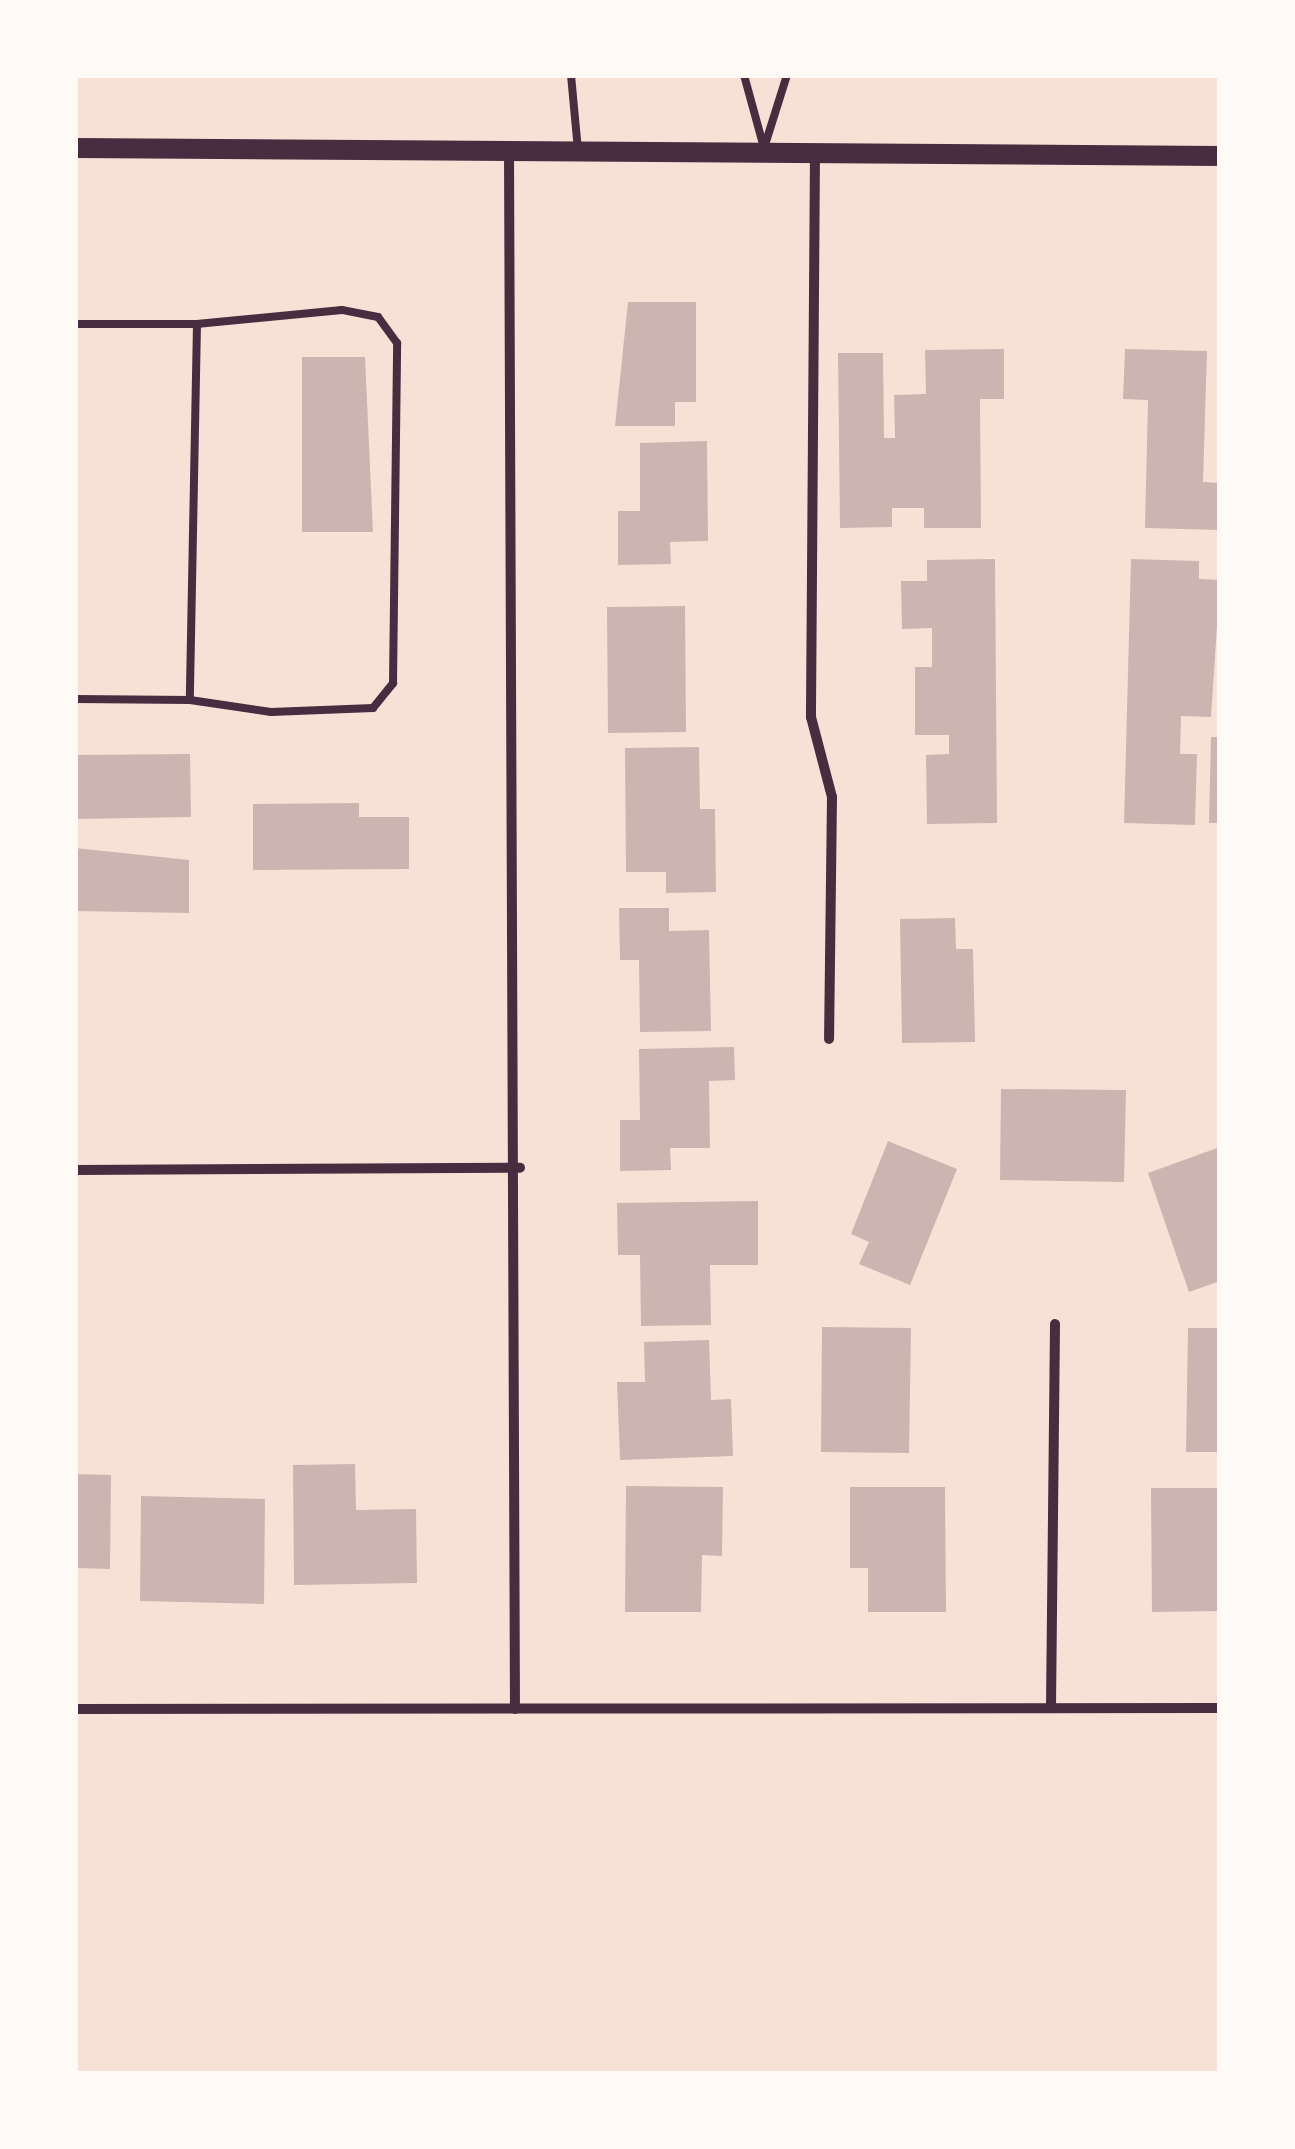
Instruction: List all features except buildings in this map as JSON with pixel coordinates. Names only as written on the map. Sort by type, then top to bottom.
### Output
[{"type":"main road","points":[[75,148],[764,148],[814,152],[1220,156]]},
{"type":"street","points":[[509,151],[520,1168],[515,1709]]},
{"type":"street","points":[[814,152],[811,717],[832,798],[829,1038]]},
{"type":"street","points":[[75,1170],[520,1168]]},
{"type":"street","points":[[1051,1707],[1054,1324]]},
{"type":"street","points":[[75,1709],[1220,1708]]},
{"type":"lane","points":[[571,75],[578,150]]},
{"type":"lane","points":[[744,75],[764,148]]},
{"type":"lane","points":[[764,148],[787,75]]},
{"type":"lane","points":[[75,324],[197,324],[342,310],[378,317],[397,343],[392,683],[373,708],[270,712],[190,700],[75,699]]},
{"type":"lane","points":[[190,700],[197,324]]}]
